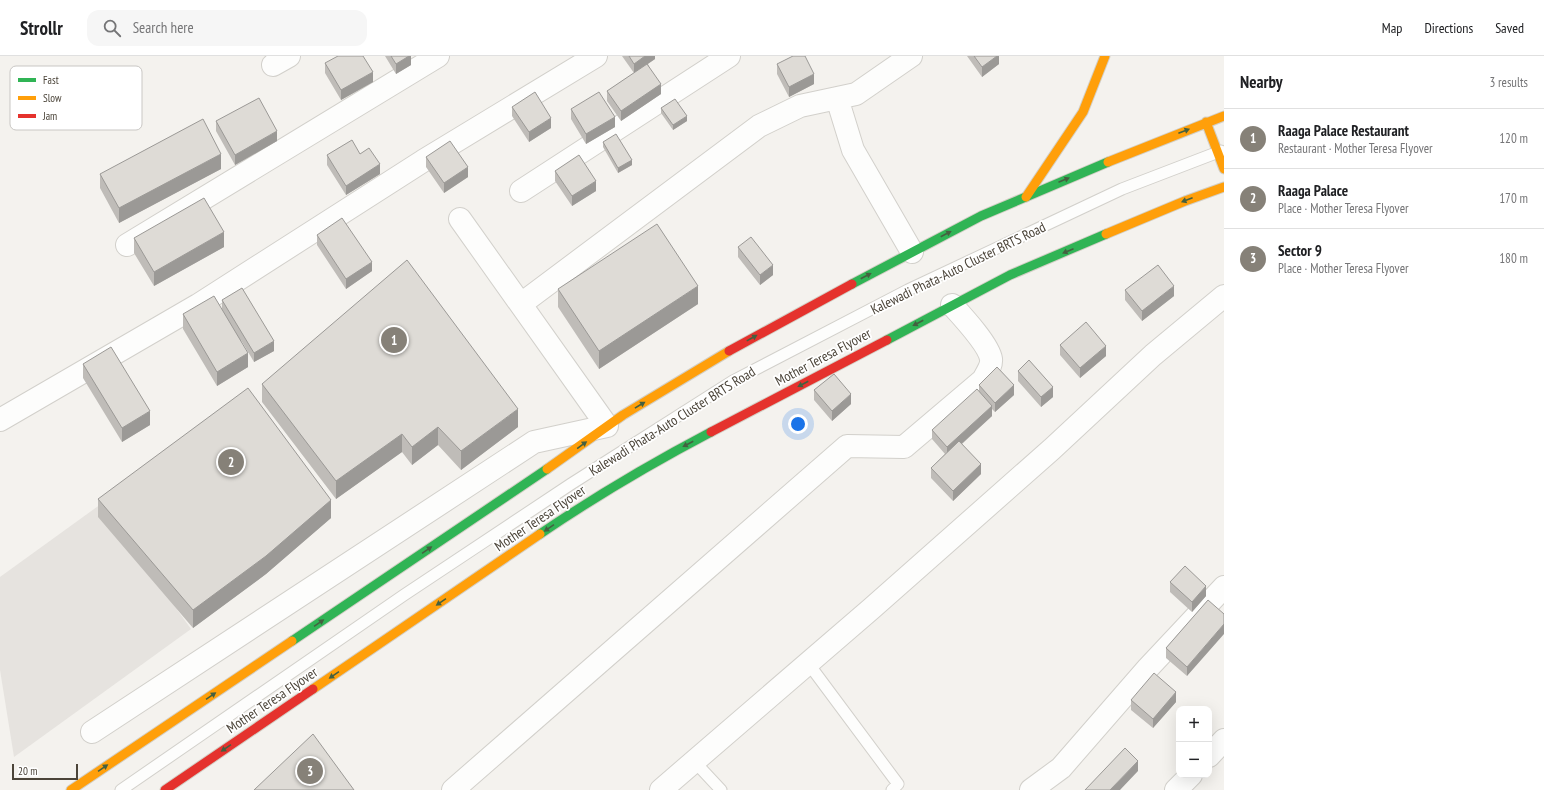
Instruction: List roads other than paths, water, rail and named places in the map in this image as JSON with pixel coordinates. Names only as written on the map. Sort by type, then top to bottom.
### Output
[{"type":"main road","points":[[1026,197],[1083,112],[1104,56]]},
{"type":"main road","points":[[71,790],[556,463],[607,426],[732,349],[981,216],[1206,122],[1224,116]]},
{"type":"main road","points":[[1206,122],[1220,151],[1224,170]]},
{"type":"main road","name":"Mother Teresa Flyover","points":[[165,790],[581,506],[652,463],[952,304],[1010,275],[1185,201],[1224,187]]},
{"type":"street","points":[[127,245],[438,56]]},
{"type":"street","points":[[0,420],[198,305],[423,161],[596,56]]},
{"type":"street","points":[[521,191],[729,56]]},
{"type":"street","points":[[521,304],[759,126],[800,106],[856,94],[911,56]]},
{"type":"street","points":[[836,98],[853,150],[912,252]]},
{"type":"street","points":[[92,732],[534,442],[607,426],[460,219]]},
{"type":"street","points":[[661,790],[1052,449],[1153,355],[1224,296]]},
{"type":"street","points":[[453,790],[847,446],[904,447],[983,380],[989,369],[991,359],[982,341],[952,304]]},
{"type":"street","points":[[1031,790],[1061,768],[1148,668],[1224,587]]},
{"type":"street","points":[[1212,753],[1224,740]]},
{"type":"street","points":[[1176,790],[1188,778]]},
{"type":"lane","name":"Kalewadi Phata-Auto Cluster BRTS Road","points":[[121,790],[404,594],[571,484],[733,381],[908,290],[1122,189],[1220,151]]},
{"type":"lane","points":[[808,663],[898,784],[892,790]]},
{"type":"lane","points":[[694,760],[721,790]]},
{"type":"place","name":"Raaga Palace Restaurant","points":[[394,340]]},
{"type":"place","name":"Raaga Palace","points":[[231,462]]},
{"type":"place","name":"Sector 9","points":[[310,771]]}]
